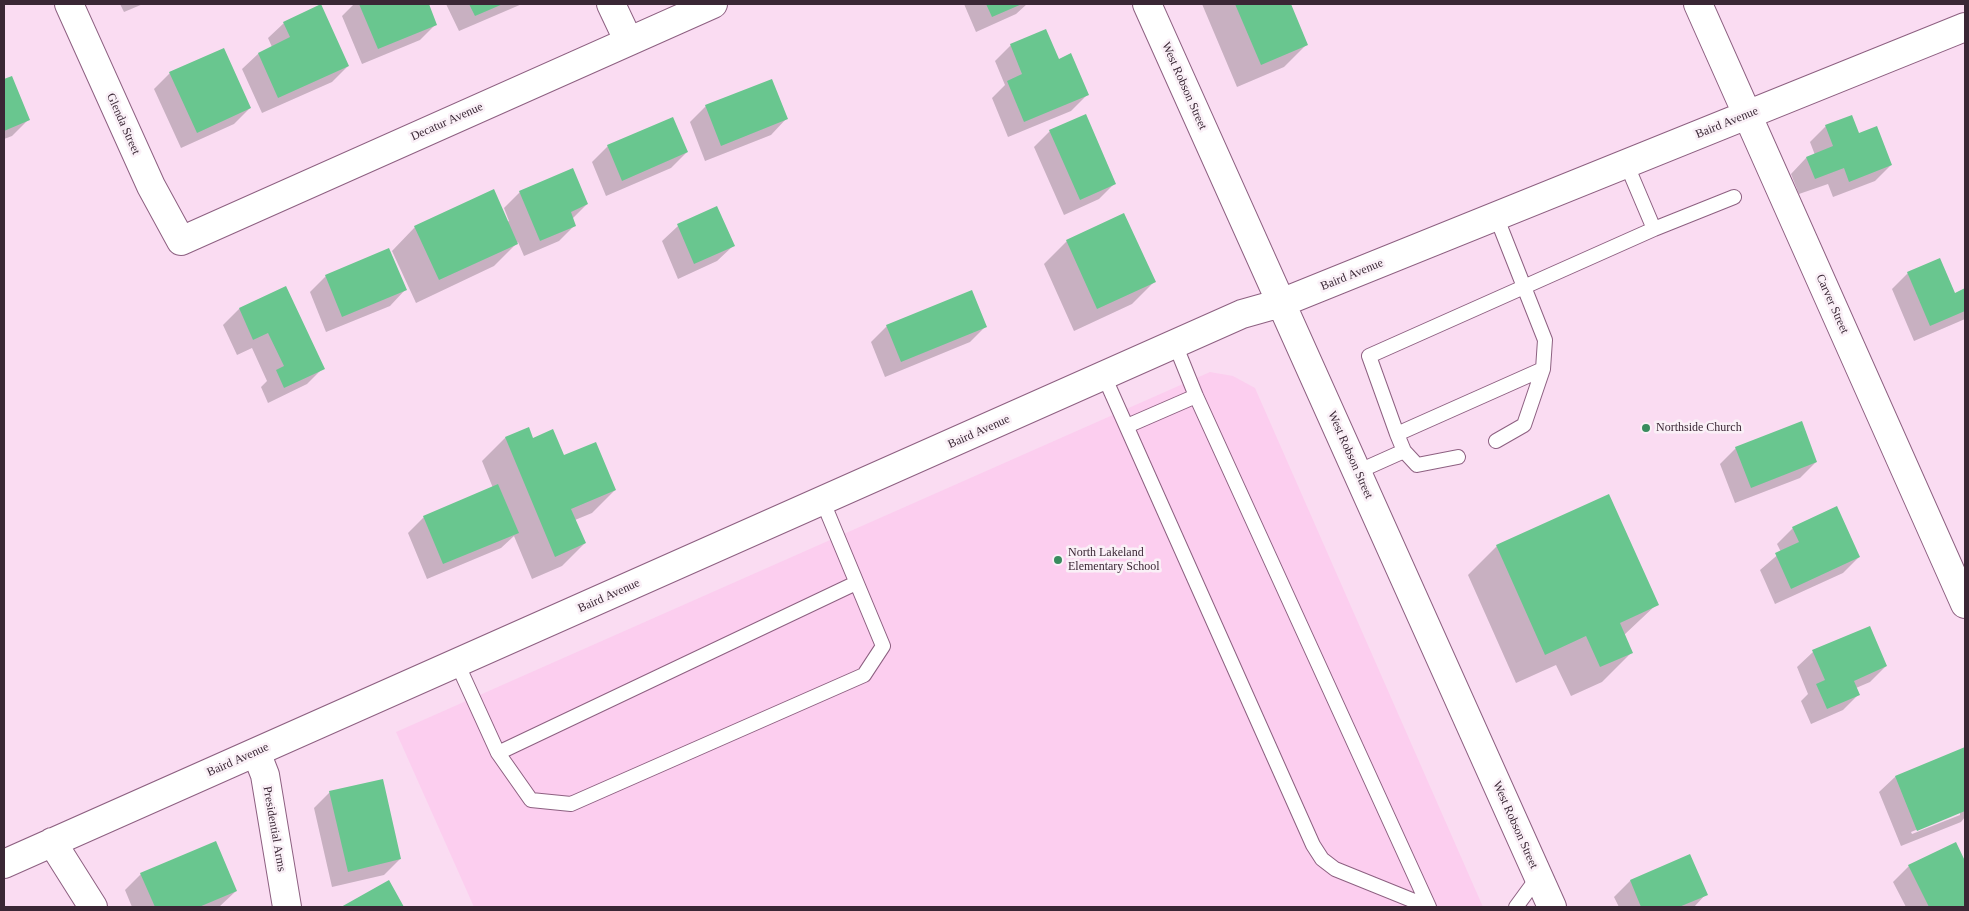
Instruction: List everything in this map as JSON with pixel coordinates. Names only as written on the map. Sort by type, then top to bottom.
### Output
[{"type":"street","name":"Glenda Street","points":[[69,4],[151,186],[181,241]]},
{"type":"street","points":[[611,4],[628,40]]},
{"type":"street","name":"Decatur Avenue","points":[[181,241],[628,40],[713,4]]},
{"type":"street","name":"West Robson Street","points":[[1147,4],[1552,907]]},
{"type":"street","name":"Carver Street","points":[[1698,4],[1965,604]]},
{"type":"street","name":"Baird Avenue","points":[[4,864],[823,502],[1242,314],[1281,303],[1965,27]]},
{"type":"street","name":"Presidential Arms","points":[[256,752],[265,775],[288,907]]},
{"type":"street","points":[[52,842],[93,907]]},
{"type":"lane","points":[[1626,163],[1654,229]]},
{"type":"lane","points":[[1458,457],[1417,465],[1404,451],[1369,356],[1654,229],[1734,197]]},
{"type":"lane","points":[[1496,216],[1545,340],[1543,369],[1524,425],[1496,441]]},
{"type":"lane","points":[[1175,344],[1196,396],[1429,907]]},
{"type":"lane","points":[[1397,434],[1543,369]]},
{"type":"lane","points":[[1104,376],[1313,845],[1322,859],[1335,869],[1429,907]]},
{"type":"lane","points":[[1127,426],[1196,396]]},
{"type":"lane","points":[[1357,472],[1404,451]]},
{"type":"lane","points":[[457,663],[498,754],[531,800],[571,804],[864,675],[883,646],[823,502]]},
{"type":"lane","points":[[498,754],[856,583]]},
{"type":"lane","points":[[1516,907],[1538,877]]},
{"type":"shaded area","name":"North Lakeland Elementary School","points":[[1210,372],[1233,376],[1255,388],[1483,907],[474,907],[396,732]]},
{"type":"building","points":[[321,4],[349,66],[278,98],[258,53],[290,37],[283,22]]},
{"type":"building","points":[[359,4],[429,4],[437,25],[378,49]]},
{"type":"building","points":[[469,4],[503,4],[475,16]]},
{"type":"building","points":[[986,4],[1022,4],[992,17]]},
{"type":"building","points":[[1235,4],[1291,4],[1308,45],[1261,65]]},
{"type":"building","points":[[1046,29],[1059,59],[1071,53],[1089,95],[1024,122],[1007,81],[1022,74],[1010,44]]},
{"type":"building","points":[[224,48],[251,108],[197,133],[169,72]]},
{"type":"building","points":[[12,76],[30,120],[4,131],[4,79]]},
{"type":"building","points":[[772,79],[788,119],[721,146],[705,105]]},
{"type":"building","points":[[1086,114],[1116,184],[1080,200],[1049,130]]},
{"type":"building","points":[[1852,115],[1859,133],[1877,126],[1892,165],[1849,182],[1844,168],[1815,179],[1806,157],[1833,146],[1825,125]]},
{"type":"building","points":[[673,117],[688,152],[622,181],[607,145]]},
{"type":"building","points":[[573,168],[588,204],[571,212],[576,226],[540,241],[519,191]]},
{"type":"building","points":[[494,189],[518,244],[439,280],[414,226]]},
{"type":"building","points":[[717,206],[735,246],[694,264],[677,224]]},
{"type":"building","points":[[1124,213],[1156,282],[1097,309],[1066,240]]},
{"type":"building","points":[[389,248],[407,290],[342,317],[325,275]]},
{"type":"building","points":[[1940,258],[1955,293],[1965,288],[1965,311],[1930,326],[1907,272]]},
{"type":"building","points":[[286,286],[325,369],[284,388],[276,370],[284,366],[268,333],[253,340],[239,308]]},
{"type":"building","points":[[972,290],[987,327],[901,362],[886,325]]},
{"type":"building","points":[[1802,421],[1817,462],[1751,488],[1735,447]]},
{"type":"building","points":[[529,427],[533,438],[553,429],[564,455],[596,442],[616,490],[571,509],[586,543],[555,557],[505,437]]},
{"type":"building","points":[[498,484],[519,533],[443,564],[423,516]]},
{"type":"building","points":[[1609,494],[1659,605],[1620,623],[1633,653],[1600,667],[1586,636],[1545,655],[1496,545]]},
{"type":"building","points":[[1837,506],[1860,557],[1791,589],[1775,553],[1799,542],[1792,527]]},
{"type":"building","points":[[1870,626],[1887,666],[1854,681],[1860,695],[1827,709],[1816,684],[1825,680],[1812,650]]},
{"type":"building","points":[[1965,747],[1965,811],[1917,831],[1895,776]]},
{"type":"building","points":[[383,779],[401,859],[348,872],[329,791]]},
{"type":"building","points":[[216,841],[237,891],[199,907],[155,907],[140,873]]},
{"type":"building","points":[[1956,842],[1965,861],[1965,907],[1929,907],[1908,865]]},
{"type":"building","points":[[1690,854],[1708,895],[1679,907],[1641,907],[1630,880]]},
{"type":"building","points":[[389,880],[404,907],[341,907]]},
{"type":"place","name":"Northside Church","points":[[1646,428]]},
{"type":"place","name":"North Lakeland Elementary School","points":[[1058,560]]}]
